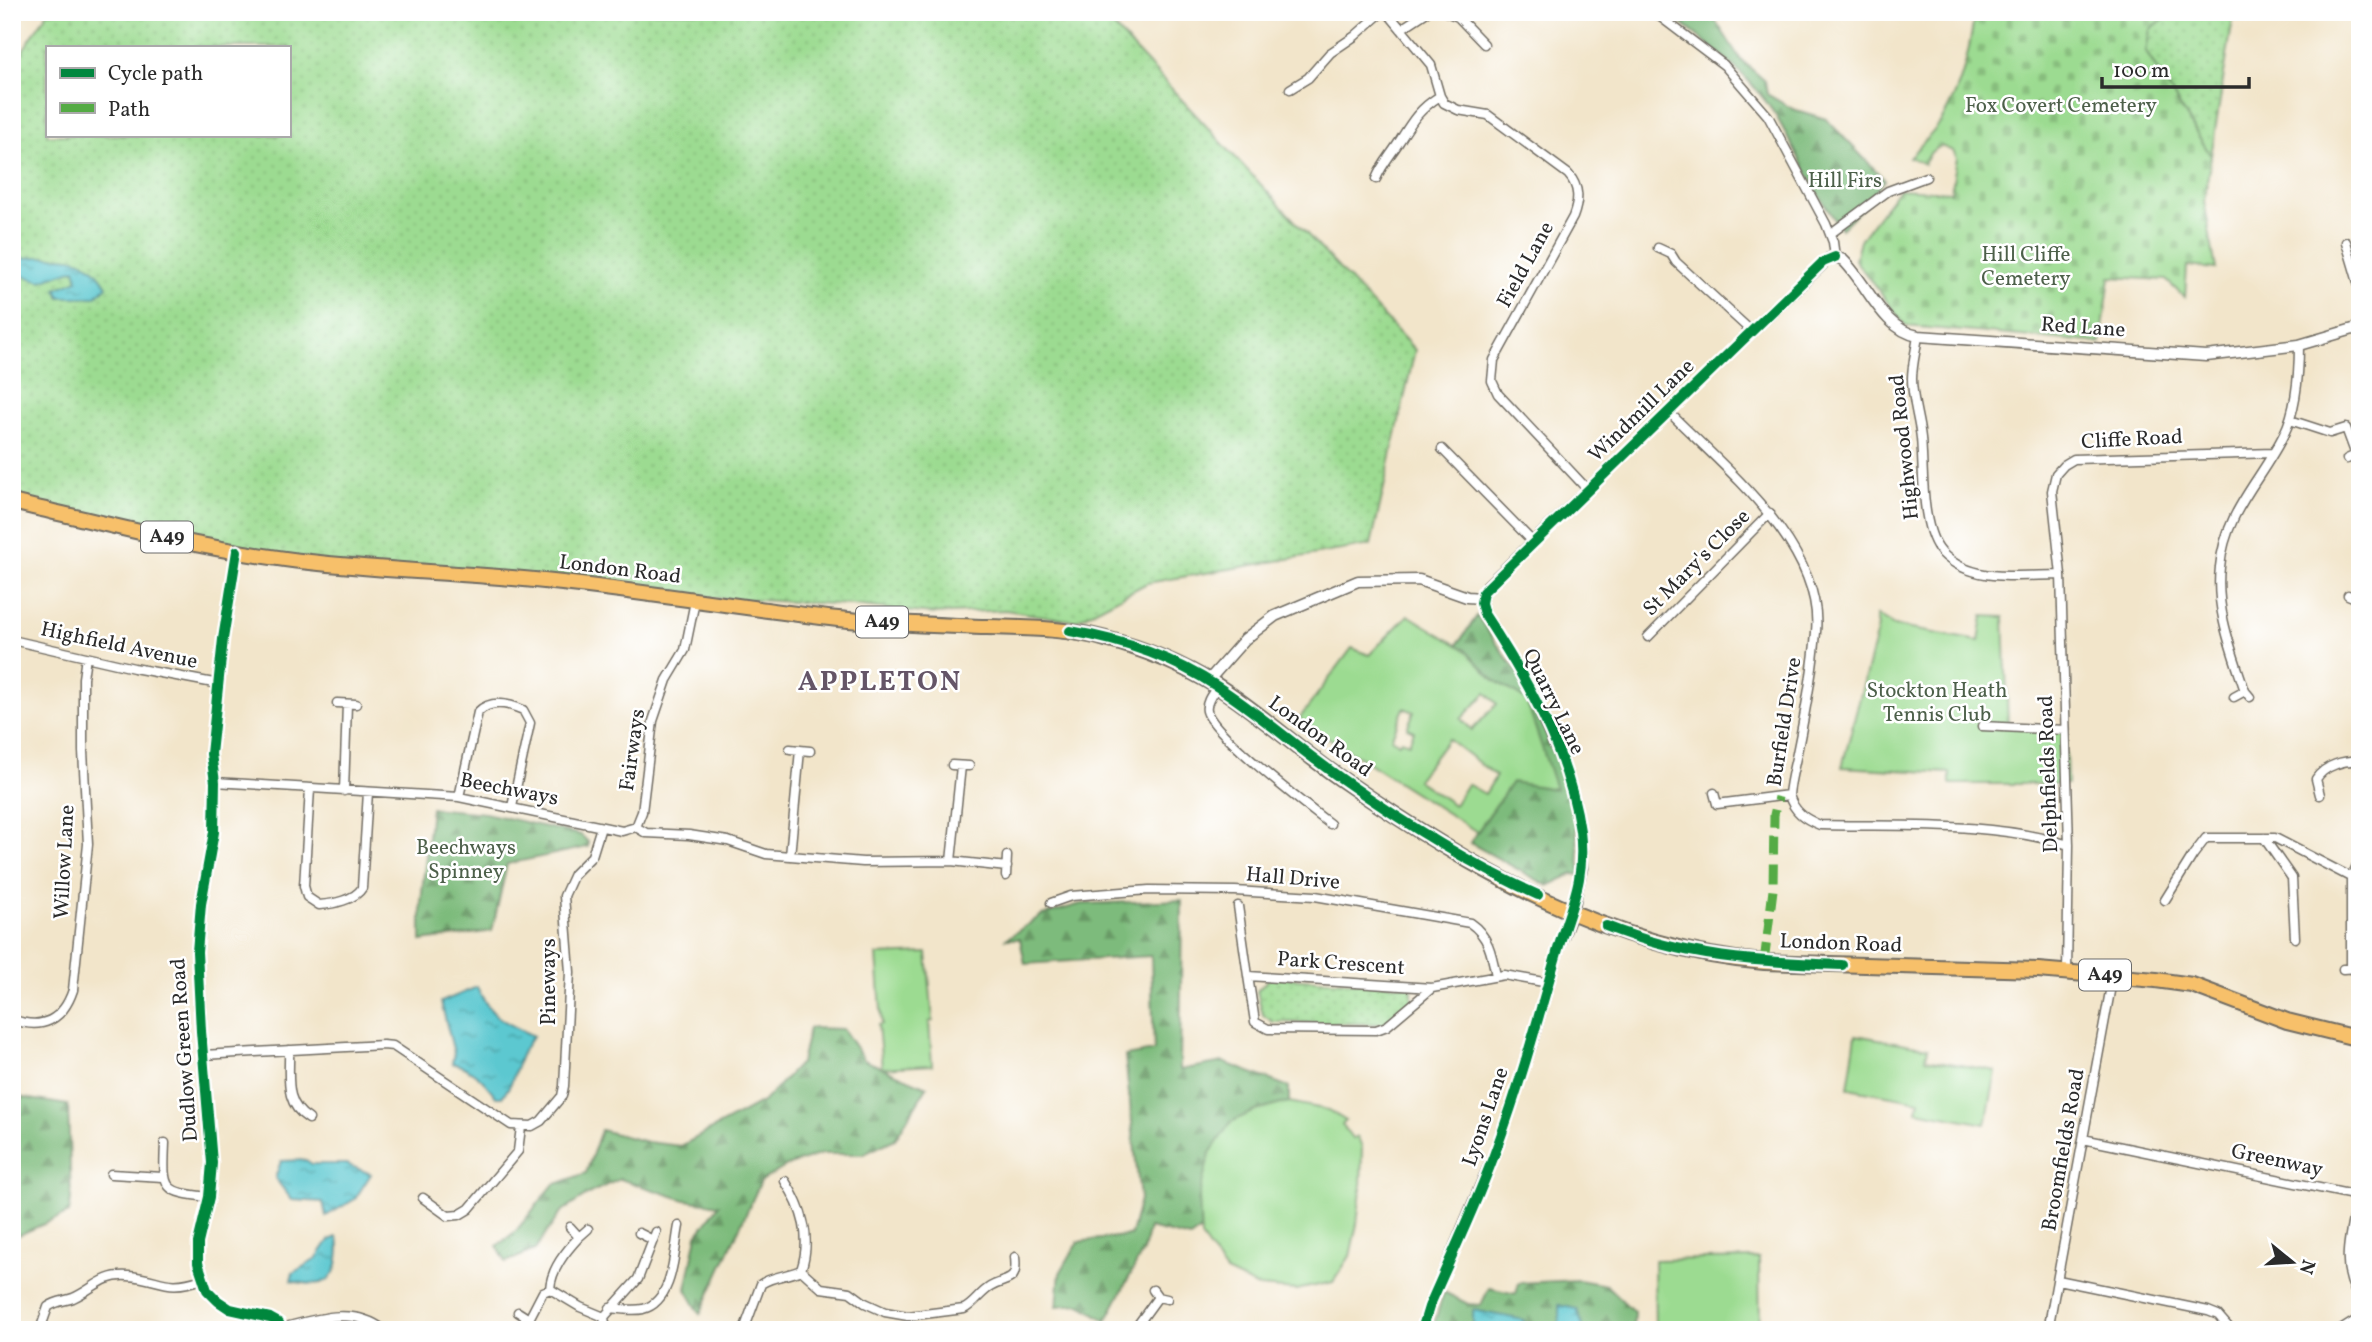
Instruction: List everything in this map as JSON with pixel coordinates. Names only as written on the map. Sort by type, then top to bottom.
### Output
[{"type":"highway","name":"London Road","points":[[12,502],[283,559],[552,582],[847,620],[1070,631],[1106,638],[1177,664],[1212,684],[1343,781],[1447,848],[1573,911],[1645,940],[1732,960],[2067,972],[2192,985],[2287,1021],[2360,1039]]},
{"type":"street","points":[[1290,89],[1308,78],[1330,53],[1384,12],[1401,29],[1431,65],[1440,96],[1429,103],[1407,127],[1376,179]]},
{"type":"street","points":[[1401,29],[1427,12]]},
{"type":"street","points":[[1446,12],[1458,17],[1484,44]]},
{"type":"street","points":[[1654,12],[1724,65],[1768,116],[1830,234],[1835,257]]},
{"type":"street","name":"Field Lane","points":[[1440,96],[1450,107],[1488,115],[1568,174],[1576,186],[1578,201],[1573,217],[1494,360],[1491,375],[1498,394],[1588,490]]},
{"type":"street","points":[[1830,234],[1888,191],[1926,177]]},
{"type":"street","points":[[2346,242],[2360,289]]},
{"type":"street","points":[[1658,248],[1671,254],[1676,262],[1751,331]]},
{"type":"street","name":"Windmill Lane","points":[[1481,598],[1486,587],[1751,331],[1823,262],[1835,257]]},
{"type":"street","name":"Red Lane","points":[[1835,257],[1843,260],[1852,269],[1894,325],[1918,336],[2206,356],[2299,345],[2360,327]]},
{"type":"street","name":"Highwood Road","points":[[1918,336],[1912,379],[1921,438],[1926,504],[1932,534],[1942,553],[1959,565],[1984,575],[2061,575]]},
{"type":"street","points":[[2234,697],[2248,694],[2225,628],[2219,592],[2220,565],[2231,520],[2273,453],[2290,420],[2299,345]]},
{"type":"street","name":"Burfield Drive","points":[[1669,412],[1770,513],[1804,571],[1814,600],[1817,628],[1788,795],[1800,814],[1820,825],[1996,829],[2038,835],[2069,845]]},
{"type":"street","points":[[2290,420],[2330,433],[2346,428],[2356,455],[2347,459]]},
{"type":"street","points":[[1442,449],[1533,542]]},
{"type":"street","name":"Cliffe Road","points":[[2061,575],[2052,491],[2056,474],[2074,459],[2273,453]]},
{"type":"street","name":"St Mary's Close","points":[[1648,637],[1770,513]]},
{"type":"street","name":"Dudlow Green Road","points":[[202,1279],[198,1243],[209,1197],[212,1138],[203,1055],[197,952],[214,832],[215,782],[211,754],[237,551]]},
{"type":"street","name":"Delphfields Road","points":[[2061,575],[2069,845],[2067,972]]},
{"type":"street","points":[[1330,824],[1261,769],[1217,727],[1207,712],[1212,684],[1245,639],[1275,616],[1358,581],[1419,580],[1467,597],[1481,598]]},
{"type":"street","points":[[2348,595],[2360,600]]},
{"type":"street","name":"Quarry Lane","points":[[1481,598],[1484,614],[1530,690],[1563,764],[1573,797],[1580,832],[1582,868],[1573,911]]},
{"type":"street","name":"Fairways","points":[[636,827],[642,812],[653,721],[667,680],[685,650],[695,601]]},
{"type":"street","name":"Highfield Avenue","points":[[12,640],[219,684]]},
{"type":"street","name":"Willow Lane","points":[[12,1019],[39,1024],[55,1018],[66,1008],[73,990],[88,844],[83,751],[86,657]]},
{"type":"street","points":[[337,703],[351,704],[344,791]]},
{"type":"street","points":[[459,797],[478,712],[485,706],[503,704],[523,710],[530,723],[512,807]]},
{"type":"street","points":[[1982,726],[2065,730]]},
{"type":"street","points":[[790,856],[795,750],[810,751]]},
{"type":"street","points":[[2320,795],[2316,779],[2322,771],[2337,764],[2360,761]]},
{"type":"street","points":[[951,862],[961,765]]},
{"type":"street","name":"Beechways","points":[[215,782],[459,797],[601,827],[627,831],[636,827],[646,833],[689,835],[728,841],[766,854],[898,864],[951,862],[1006,871],[1007,856]]},
{"type":"street","points":[[310,789],[304,886],[307,897],[319,905],[351,898],[362,888],[368,792]]},
{"type":"street","points":[[1714,793],[1717,804],[1788,795]]},
{"type":"street","name":"Pineways","points":[[521,1127],[532,1126],[541,1121],[562,1096],[570,972],[564,896],[574,874],[592,856],[601,827]]},
{"type":"street","points":[[2165,900],[2206,838],[2274,838],[2360,882]]},
{"type":"street","points":[[2264,838],[2292,878],[2295,938]]},
{"type":"street","points":[[2350,969],[2351,878],[2360,859]]},
{"type":"street","name":"Hall Drive","points":[[1051,903],[1071,896],[1149,890],[1235,891],[1315,896],[1470,923],[1483,935],[1489,946],[1496,976]]},
{"type":"street","name":"Park Crescent","points":[[1238,906],[1255,1022],[1268,1029],[1376,1030],[1387,1026],[1432,988]]},
{"type":"street","name":"Lyons Lane","points":[[1422,1330],[1429,1307],[1497,1147],[1559,947],[1573,911]]},
{"type":"street","name":"Broomfields Road","points":[[2048,1330],[2113,975]]},
{"type":"street","name":"Park Crescent","points":[[1248,976],[1432,988],[1496,976],[1520,976],[1549,983]]},
{"type":"street","points":[[203,1055],[393,1046],[500,1120],[521,1127],[518,1151],[469,1209],[459,1215],[448,1216],[423,1198]]},
{"type":"street","points":[[289,1050],[293,1106],[309,1119]]},
{"type":"street","name":"Greenway","points":[[2083,1139],[2358,1196],[2346,1266],[2351,1287],[2360,1299]]},
{"type":"street","points":[[165,1143],[163,1177],[168,1187],[179,1194],[209,1197]]},
{"type":"street","points":[[111,1174],[163,1177]]},
{"type":"street","points":[[744,1330],[761,1284],[801,1270],[808,1242],[800,1211],[785,1181]]},
{"type":"street","points":[[610,1308],[645,1309],[659,1299],[670,1279],[679,1226]]},
{"type":"street","points":[[570,1227],[579,1237]]},
{"type":"street","points":[[550,1289],[553,1271],[588,1229]]},
{"type":"street","points":[[606,1330],[604,1317],[638,1279],[654,1236],[639,1233]]},
{"type":"street","points":[[801,1270],[821,1288],[850,1292],[874,1308],[908,1316],[964,1309],[972,1305],[991,1285],[1007,1281],[1013,1276],[1016,1268],[1015,1257]]},
{"type":"street","points":[[1016,1268],[1026,1271]]},
{"type":"street","points":[[40,1330],[48,1307],[74,1297],[102,1279],[115,1276],[129,1276],[172,1286],[187,1285],[202,1279],[207,1290],[224,1305],[244,1313],[270,1318],[282,1329],[320,1317],[349,1316],[367,1319],[384,1330]]},
{"type":"street","points":[[2058,1280],[2208,1311],[2218,1315],[2231,1330]]},
{"type":"street","points":[[550,1289],[580,1307],[604,1317]]},
{"type":"street","points":[[518,1312],[526,1322],[543,1292],[550,1289]]},
{"type":"street","points":[[1134,1330],[1159,1295]]},
{"type":"street","points":[[40,1300],[48,1307]]},
{"type":"street","points":[[2341,1330],[2360,1318]]},
{"type":"green space","points":[[48,12],[1100,12],[1415,350],[1371,545],[1147,583],[1075,621],[1005,610],[932,614],[853,605],[658,595],[283,559],[12,502],[12,67]]},
{"type":"green space","name":"Hill Firs","points":[[1666,12],[1710,12],[1740,59],[1765,81],[1767,94],[1793,109],[1826,119],[1885,180],[1875,191],[1877,193],[1841,229],[1765,100],[1726,59]]},
{"type":"green space","points":[[1975,12],[2176,12],[2150,29],[2146,52],[2211,156],[2204,201],[2216,269],[2187,266],[2185,298],[2166,280],[2110,277],[2101,343],[1906,326],[1855,260],[1860,240],[1899,189],[1951,192],[1957,158],[1953,151],[1941,146],[1931,152],[1924,164],[1909,157],[1938,126],[1955,95],[1967,55]]},
{"type":"green space","points":[[2176,12],[2234,12],[2211,156],[2146,52],[2150,29]]},
{"type":"green space","points":[[1408,615],[1464,649],[1494,680],[1526,700],[1556,789],[1512,782],[1477,832],[1299,719],[1352,648],[1369,655]],"holes":[[[1486,693],[1497,704],[1472,730],[1461,719]],[[1404,708],[1414,712],[1407,728],[1414,731],[1409,743],[1401,740],[1399,743],[1391,739]],[[1448,739],[1496,776],[1485,794],[1467,784],[1454,805],[1417,780]]]},
{"type":"green space","name":"Stockton Heath Tennis Club","points":[[1876,615],[1894,626],[1979,641],[1983,616],[2004,617],[2008,727],[2065,730],[2067,784],[1950,784],[1950,773],[1842,767],[1878,627]]},
{"type":"green space","points":[[1477,616],[1530,690],[1573,797],[1581,875],[1573,874],[1548,886],[1470,843],[1512,782],[1555,789],[1526,700],[1494,680],[1457,645]]},
{"type":"green space","name":"Beechways Spinney","points":[[431,808],[485,813],[581,835],[588,842],[588,847],[507,864],[492,931],[421,941],[421,902]]},
{"type":"green space","points":[[1182,900],[1180,1070],[1223,1062],[1289,1087],[1289,1102],[1252,1112],[1199,1196],[1201,1230],[1190,1238],[1149,1228],[1143,1251],[1106,1321],[1080,1304],[1057,1306],[1060,1273],[1078,1242],[1131,1235],[1140,1199],[1125,1056],[1154,1051],[1151,956],[1025,964],[1020,939],[1006,939],[1042,915],[1081,904]]},
{"type":"green space","points":[[927,953],[933,1021],[929,1022],[932,1065],[882,1068],[877,955]]},
{"type":"green space","points":[[1270,977],[1412,986],[1412,1005],[1385,1024],[1273,1022],[1263,1015],[1257,991]]},
{"type":"green space","points":[[809,1028],[843,1029],[864,1060],[927,1087],[895,1139],[864,1154],[822,1154],[789,1165],[761,1181],[700,1314],[686,1289],[697,1235],[719,1205],[685,1200],[620,1179],[592,1192],[561,1212],[535,1250],[506,1262],[497,1246],[516,1231],[553,1185],[586,1173],[601,1130],[647,1142],[681,1146],[764,1101],[801,1062]]},
{"type":"green space","points":[[1856,1035],[1928,1048],[1926,1059],[1996,1071],[1986,1124],[1917,1111],[1919,1101],[1848,1088]]},
{"type":"green space","points":[[12,1096],[68,1105],[71,1200],[69,1213],[12,1238]]},
{"type":"green space","points":[[1289,1102],[1328,1110],[1346,1121],[1342,1125],[1353,1139],[1357,1137],[1362,1147],[1361,1189],[1350,1256],[1333,1282],[1296,1290],[1258,1287],[1226,1272],[1201,1237],[1199,1196],[1210,1153],[1231,1122],[1252,1112]]},
{"type":"green space","points":[[1759,1258],[1760,1330],[1655,1330],[1654,1260]]},
{"type":"green space","points":[[1579,1280],[1606,1285],[1634,1312],[1633,1330],[1432,1330],[1444,1292],[1468,1304],[1481,1305],[1489,1288],[1516,1294],[1519,1283]]},
{"type":"water","points":[[69,258],[86,263],[107,286],[95,297],[60,297],[56,289],[78,280],[75,269],[41,281],[21,275],[17,259]]},
{"type":"water","points":[[477,987],[494,1013],[506,1023],[533,1036],[522,1052],[511,1083],[502,1097],[496,1097],[472,1071],[452,1063],[454,1053],[441,1002]]},
{"type":"water","points":[[306,1160],[312,1164],[346,1164],[371,1174],[355,1199],[326,1216],[323,1202],[292,1200],[275,1178],[281,1161]]},
{"type":"water","points":[[337,1237],[338,1259],[328,1280],[315,1284],[291,1281],[293,1273],[316,1259],[329,1240]]},
{"type":"water","points":[[1559,1305],[1577,1309],[1584,1330],[1559,1328]]},
{"type":"water","points":[[1473,1310],[1524,1320],[1522,1330],[1473,1328]]},
{"type":"marked path","points":[[1764,962],[1773,890],[1774,815],[1778,797]]},
{"type":"cycle path","points":[[1422,1330],[1429,1307],[1482,1187],[1506,1123],[1576,891],[1581,864],[1580,831],[1574,802],[1556,745],[1516,664],[1484,614],[1481,603],[1483,592],[1823,262],[1835,257]]},
{"type":"cycle path","points":[[237,551],[223,639],[211,754],[215,782],[214,832],[201,904],[197,952],[212,1163],[209,1197],[198,1243],[198,1263],[207,1290],[218,1301],[230,1309],[270,1318],[279,1323],[282,1330]]},
{"type":"cycle path","points":[[1070,631],[1109,639],[1184,667],[1234,698],[1326,768],[1437,842],[1538,895]]},
{"type":"cycle path","points":[[1606,926],[1693,952],[1751,960],[1842,965]]},
{"type":"district","name":"APPLETON","points":[[880,682]]},
{"type":"park label","name":"Fox Covert Cemetery","points":[[2061,106]]},
{"type":"park label","name":"Hill Cliffe Cemetery","points":[[2026,267]]}]
